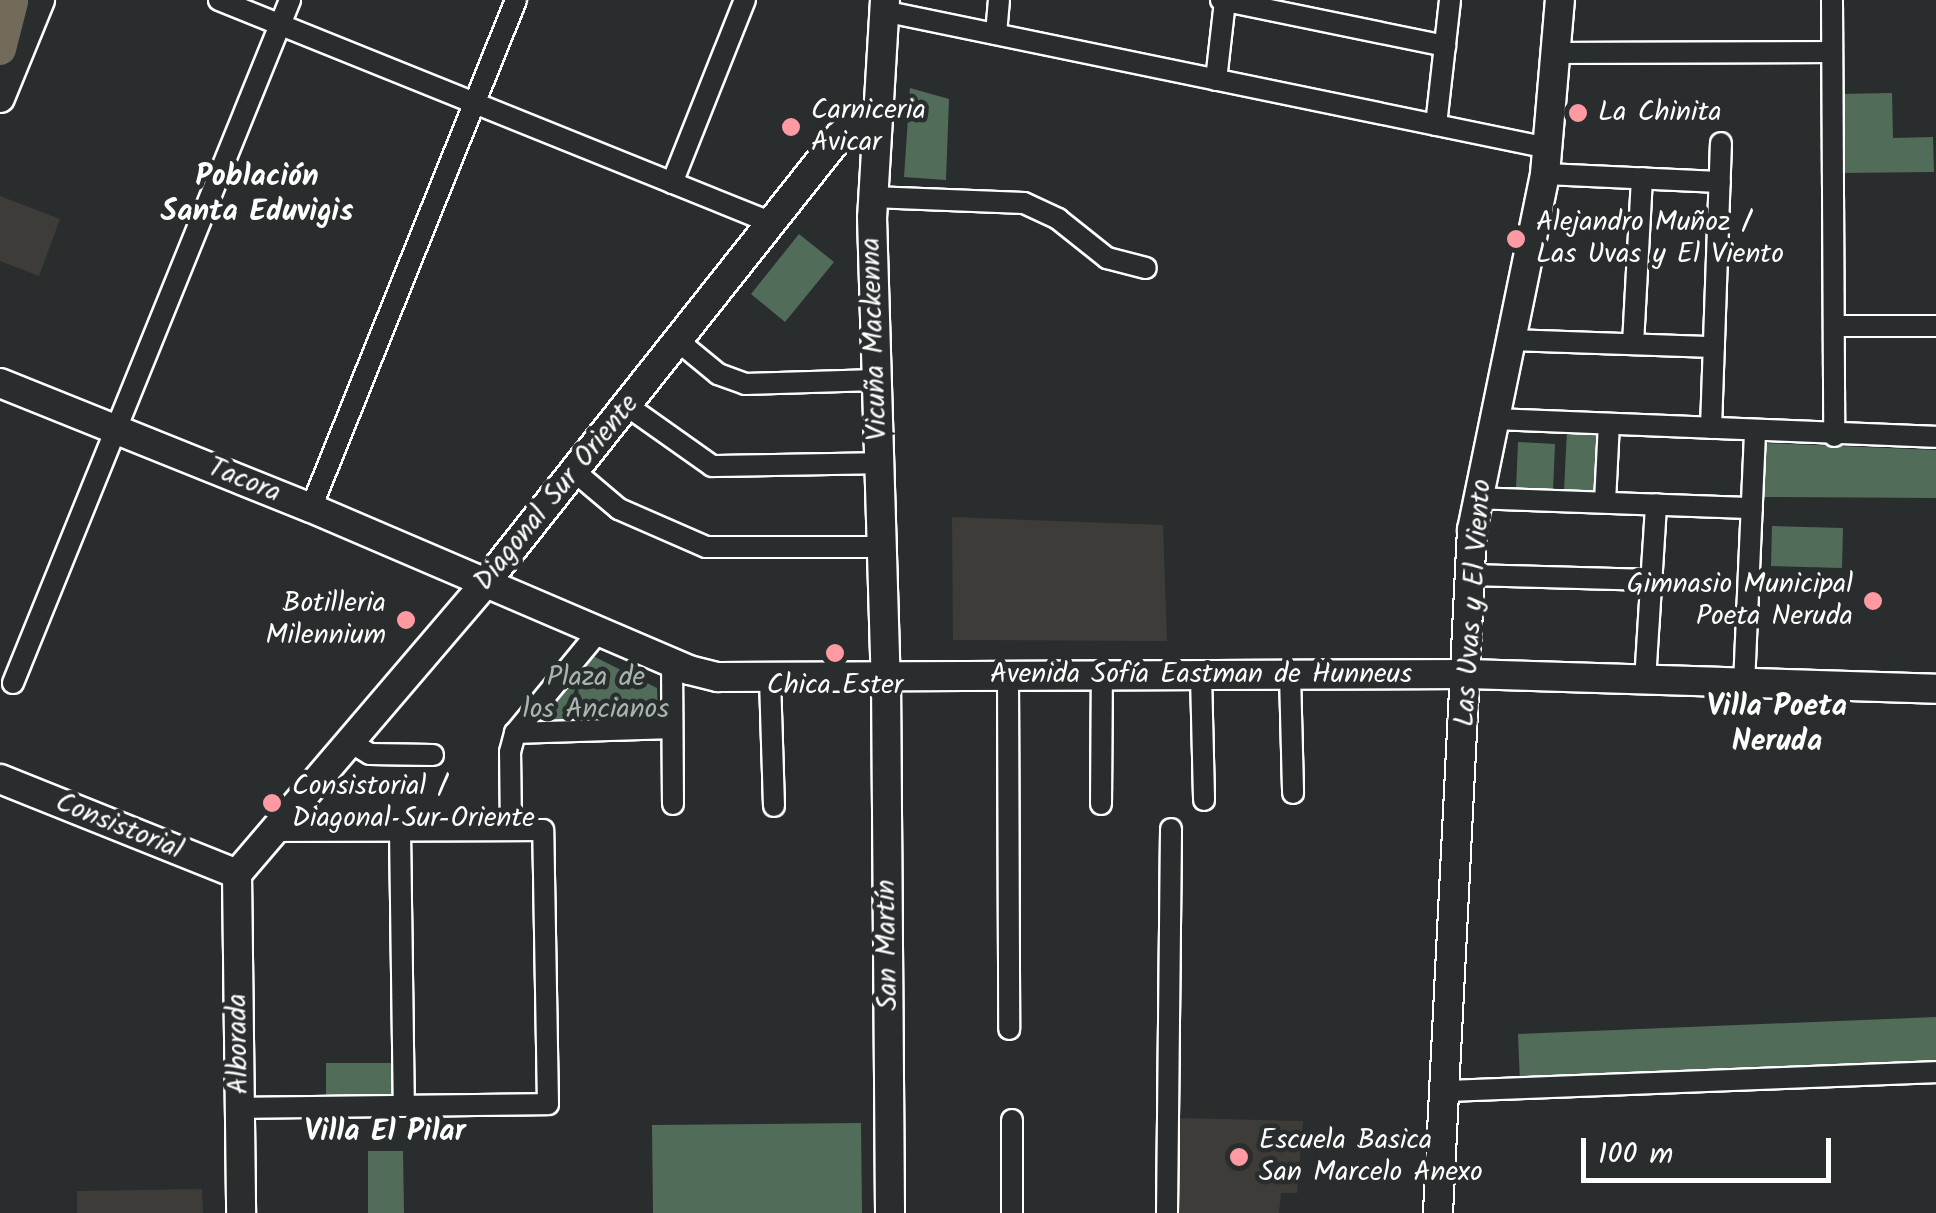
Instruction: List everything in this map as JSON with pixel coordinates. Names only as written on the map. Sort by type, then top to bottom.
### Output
[{"type":"main road","points":[[0,49],[16,7]]},
{"type":"street","points":[[219,0],[772,223]]},
{"type":"street","points":[[13,683],[290,0]]},
{"type":"street","points":[[312,508],[516,0]]},
{"type":"street","points":[[672,183],[745,0]]},
{"type":"street","points":[[996,34],[999,0]]},
{"type":"street","points":[[1216,80],[1223,0],[1283,6],[1445,46]]},
{"type":"street","points":[[1436,125],[1450,0]]},
{"type":"street","name":"Las Uvas y El Viento","points":[[1438,1213],[1476,498],[1546,161],[1560,0]]},
{"type":"street","points":[[1832,0],[1834,436]]},
{"type":"street","points":[[884,6],[996,34],[1436,125],[1546,161],[1642,178],[1720,182]]},
{"type":"street","name":"Vicuña Mackenna","points":[[884,6],[872,197],[886,678]]},
{"type":"street","points":[[0,98],[16,7]]},
{"type":"street","points":[[1556,53],[1832,52]]},
{"type":"street","name":"Diagonal Sur Oriente","points":[[237,874],[486,582],[846,129],[876,115]]},
{"type":"street","points":[[1711,428],[1722,142]]},
{"type":"street","points":[[1634,344],[1642,178]]},
{"type":"street","points":[[872,197],[1024,203],[1058,219],[1108,258],[1146,268]]},
{"type":"street","points":[[1834,326],[1936,326]]},
{"type":"street","points":[[1510,340],[1714,346]]},
{"type":"street","points":[[678,341],[718,374],[745,384],[876,380]]},
{"type":"street","name":"Tacora","points":[[0,383],[486,582]]},
{"type":"street","points":[[626,406],[712,466],[879,463]]},
{"type":"street","points":[[1492,419],[1834,436],[1936,437]]},
{"type":"street","points":[[1606,502],[1608,424]]},
{"type":"street","points":[[1744,684],[1755,430]]},
{"type":"street","points":[[574,471],[619,509],[706,548],[881,547]]},
{"type":"street","points":[[1476,498],[1752,508]]},
{"type":"street","points":[[1645,681],[1656,504]]},
{"type":"street","points":[[1471,575],[1652,580]]},
{"type":"street","name":"Avenida Sofía Eastman de Hunneus","points":[[486,582],[672,662],[718,677],[1468,674],[1936,689]]},
{"type":"street","points":[[512,830],[510,752],[515,732],[599,631]]},
{"type":"street","points":[[672,662],[673,804]]},
{"type":"street","points":[[1290,675],[1293,793]]},
{"type":"street","points":[[1101,804],[1102,676]]},
{"type":"street","points":[[1201,676],[1204,800]]},
{"type":"street","points":[[1008,677],[1010,1029]]},
{"type":"street","name":"San Martín","points":[[886,678],[890,1213]]},
{"type":"street","points":[[770,679],[774,806]]},
{"type":"street","points":[[515,732],[672,728]]},
{"type":"street","points":[[350,742],[370,754],[433,754]]},
{"type":"street","name":"Consistorial","points":[[0,779],[237,874]]},
{"type":"street","points":[[1168,1213],[1171,829]]},
{"type":"street","points":[[240,1108],[548,1104],[544,830],[274,830]]},
{"type":"street","points":[[400,830],[404,1106]]},
{"type":"street","name":"Alborada","points":[[237,874],[241,1213]]},
{"type":"street","points":[[1445,1092],[1936,1072]]},
{"type":"street","points":[[1012,1120],[1012,1213]]},
{"type":"shaded area","points":[[0,196],[60,219],[39,276],[0,261]]},
{"type":"shaded area","points":[[952,517],[1163,525],[1167,641],[953,640]]},
{"type":"shaded area","name":"Escuela Basica San Marcelo Anexo","points":[[1179,1118],[1303,1121],[1297,1193],[1281,1193],[1279,1213],[1178,1213]]},
{"type":"shaded area","points":[[202,1189],[203,1213],[77,1213],[77,1191]]},
{"type":"green space","points":[[910,88],[949,99],[946,180],[904,177]]},
{"type":"green space","points":[[1892,93],[1893,138],[1933,137],[1934,172],[1839,173],[1839,94]]},
{"type":"green space","points":[[799,234],[834,262],[785,322],[751,294]]},
{"type":"green space","points":[[1567,431],[1604,432],[1602,493],[1564,491]]},
{"type":"green space","points":[[1518,442],[1555,444],[1553,491],[1516,489]]},
{"type":"green space","points":[[1764,443],[1936,450],[1936,498],[1762,497]]},
{"type":"green space","points":[[1772,526],[1843,528],[1842,568],[1771,566]]},
{"type":"green space","name":"Plaza de los Ancianos","points":[[587,653],[657,688],[658,723],[527,728]]},
{"type":"green space","points":[[1936,1017],[1936,1066],[1520,1083],[1518,1034]]},
{"type":"green space","points":[[326,1063],[404,1063],[404,1096],[326,1096]]},
{"type":"green space","points":[[861,1123],[862,1213],[653,1213],[652,1125]]},
{"type":"green space","points":[[368,1151],[403,1151],[404,1213],[368,1213]]},
{"type":"place","name":"La Chinita","points":[[1578,113]]},
{"type":"place","name":"Carniceria Avicar","points":[[791,127]]},
{"type":"place","name":"Alejandro Muñoz / Las Uvas y El Viento","points":[[1516,239]]},
{"type":"place","name":"Gimnasio Municipal Poeta Neruda","points":[[1873,601]]},
{"type":"place","name":"Botilleria Milennium","points":[[406,620]]},
{"type":"place","name":"Chica Ester","points":[[835,653]]},
{"type":"place","name":"Consistorial / Diagonal Sur Oriente","points":[[272,803]]},
{"type":"place","name":"Escuela Basica San Marcelo Anexo","points":[[1239,1157]]},
{"type":"district","name":"Población Santa Eduvigis","points":[[257,194]]},
{"type":"district","name":"Villa Poeta Neruda","points":[[1777,724]]},
{"type":"district","name":"Villa El Pilar","points":[[385,1132]]}]
